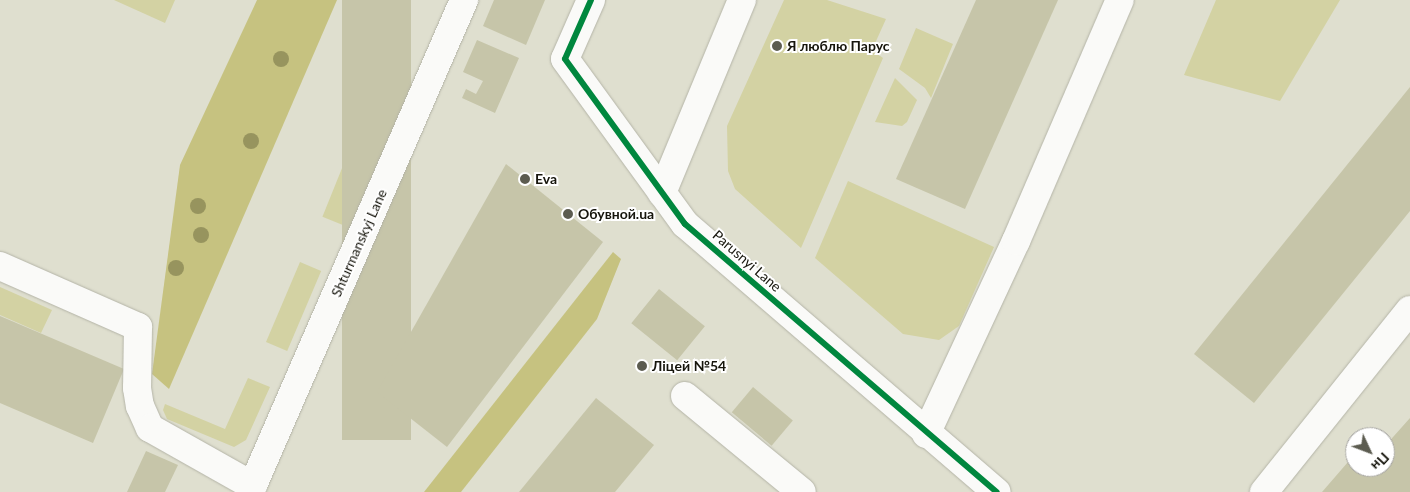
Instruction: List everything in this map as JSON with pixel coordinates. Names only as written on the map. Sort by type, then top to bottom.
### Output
[{"type":"street","name":"Shturmanskyj Lane","points":[[0,266],[138,327],[137,388],[140,406],[150,428],[252,489],[464,0]]},
{"type":"street","name":"Parusnyi Lane","points":[[591,0],[565,59],[685,224],[926,434],[997,492]]},
{"type":"street","points":[[662,193],[742,0]]},
{"type":"street","points":[[926,434],[1016,241],[1120,0]]},
{"type":"street","points":[[1264,492],[1410,310]]},
{"type":"street","points":[[685,396],[802,492]]},
{"type":"green space","points":[[114,0],[175,0],[165,23]]},
{"type":"green space","points":[[784,0],[827,0],[886,19],[872,50],[883,58],[801,248],[735,189],[728,171],[727,126]]},
{"type":"green space","points":[[1216,0],[1340,0],[1280,101],[1184,75]]},
{"type":"green space","points":[[916,28],[953,44],[931,98],[925,88],[899,69]]},
{"type":"green space","points":[[895,78],[917,100],[907,122],[902,126],[875,122]]},
{"type":"green space","points":[[355,136],[377,145],[345,226],[322,217]]},
{"type":"green space","points":[[848,181],[994,247],[959,326],[939,340],[903,334],[815,258]]},
{"type":"green space","points":[[300,262],[321,271],[287,351],[266,342]]},
{"type":"green space","points":[[0,287],[52,310],[41,333],[0,315]]},
{"type":"green space","points":[[248,378],[270,387],[246,440],[234,447],[167,419],[163,410],[165,404],[225,429]]},
{"type":"shaded area","points":[[257,0],[337,0],[169,389],[152,374],[180,165]]},
{"type":"shaded area","points":[[613,252],[621,259],[597,319],[461,492],[424,492]]},
{"type":"building","points":[[342,0],[411,0],[411,440],[342,440]]},
{"type":"building","points":[[494,0],[545,0],[526,45],[483,26]]},
{"type":"building","points":[[976,0],[1058,0],[965,209],[896,179]]},
{"type":"building","points":[[477,40],[519,58],[495,113],[462,98],[466,89],[476,94],[483,81],[463,72]]},
{"type":"building","points":[[1410,87],[1410,211],[1254,403],[1194,354]]},
{"type":"building","points":[[506,164],[603,242],[447,447],[377,392]]},
{"type":"building","points":[[659,289],[705,326],[677,360],[631,323]]},
{"type":"building","points":[[0,316],[124,369],[93,443],[0,403]]},
{"type":"building","points":[[753,387],[793,420],[772,446],[732,412]]},
{"type":"building","points":[[596,398],[654,445],[615,492],[519,492]]},
{"type":"building","points":[[1410,418],[1410,492],[1322,492],[1345,465],[1345,477],[1395,477],[1395,435]]},
{"type":"building","points":[[146,451],[178,465],[165,492],[127,492]]},
{"type":"cycle path","points":[[591,0],[565,59],[685,224],[997,492]]},
{"type":"place","name":"Я люблю Парус","points":[[777,46]]},
{"type":"place","name":"Eva","points":[[525,179]]},
{"type":"place","name":"Обувной.ua","points":[[568,214]]},
{"type":"place","name":"Ліцей №54","points":[[642,366]]}]
